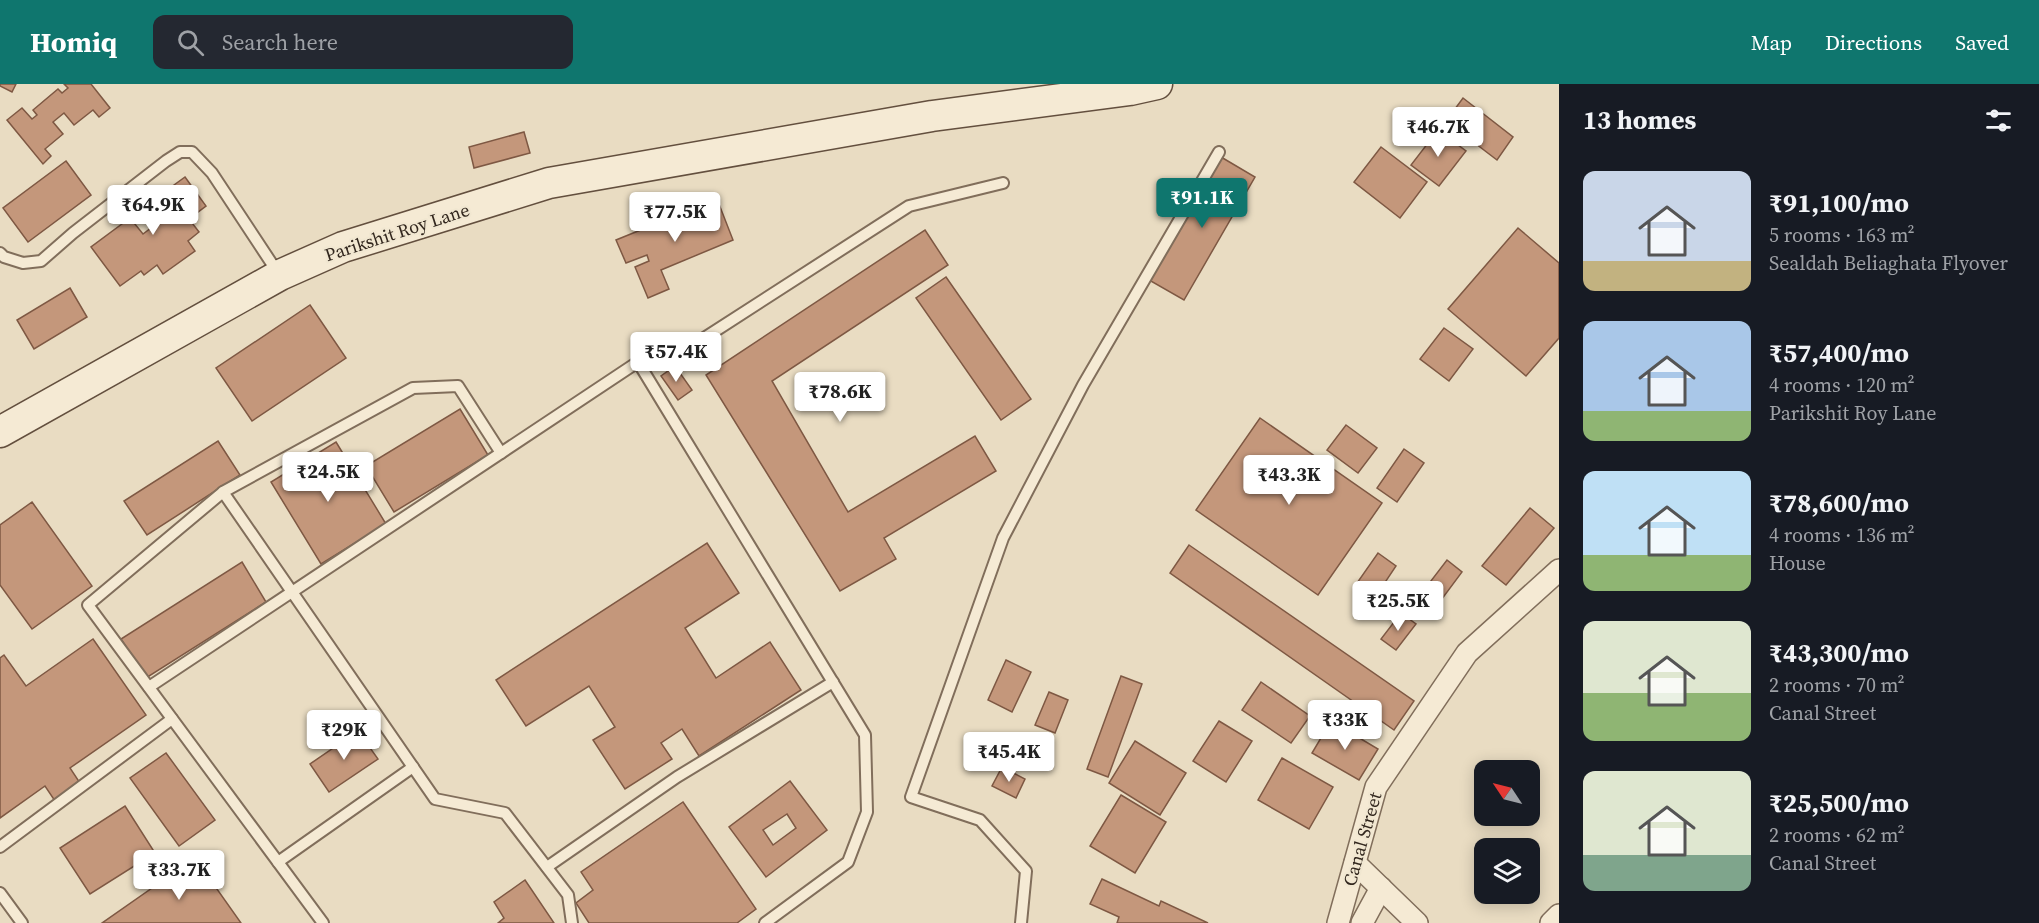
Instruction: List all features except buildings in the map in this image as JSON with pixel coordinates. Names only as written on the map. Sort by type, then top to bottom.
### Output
[{"type":"main road","name":"Parikshit Roy Lane","points":[[0,432],[280,275],[343,247],[549,183],[932,116],[1141,86]]},
{"type":"street","name":"Canal Street","points":[[1338,923],[1376,786],[1467,653],[1559,570]]},
{"type":"street","points":[[1355,863],[1417,923]]},
{"type":"street","points":[[1362,923],[1381,888]]},
{"type":"street","points":[[1551,923],[1559,915]]},
{"type":"lane","points":[[0,253],[4,257],[23,263],[41,261],[73,233],[166,161],[180,153],[192,152],[212,173],[280,275]]},
{"type":"lane","points":[[1021,923],[1026,870],[980,820],[911,797],[1003,538],[1083,385],[1219,152]]},
{"type":"lane","points":[[149,687],[671,340],[695,344],[909,206],[1003,183]]},
{"type":"lane","points":[[638,362],[865,735],[867,812],[848,862],[765,923]]},
{"type":"lane","points":[[323,923],[88,605],[223,492],[413,388],[458,386],[501,453]]},
{"type":"lane","points":[[223,492],[435,799],[505,813],[568,895],[572,923]]},
{"type":"lane","points":[[547,867],[677,777],[833,682]]},
{"type":"lane","points":[[0,847],[172,719]]},
{"type":"lane","points":[[278,862],[413,767]]},
{"type":"lane","points":[[0,893],[22,923]]}]
